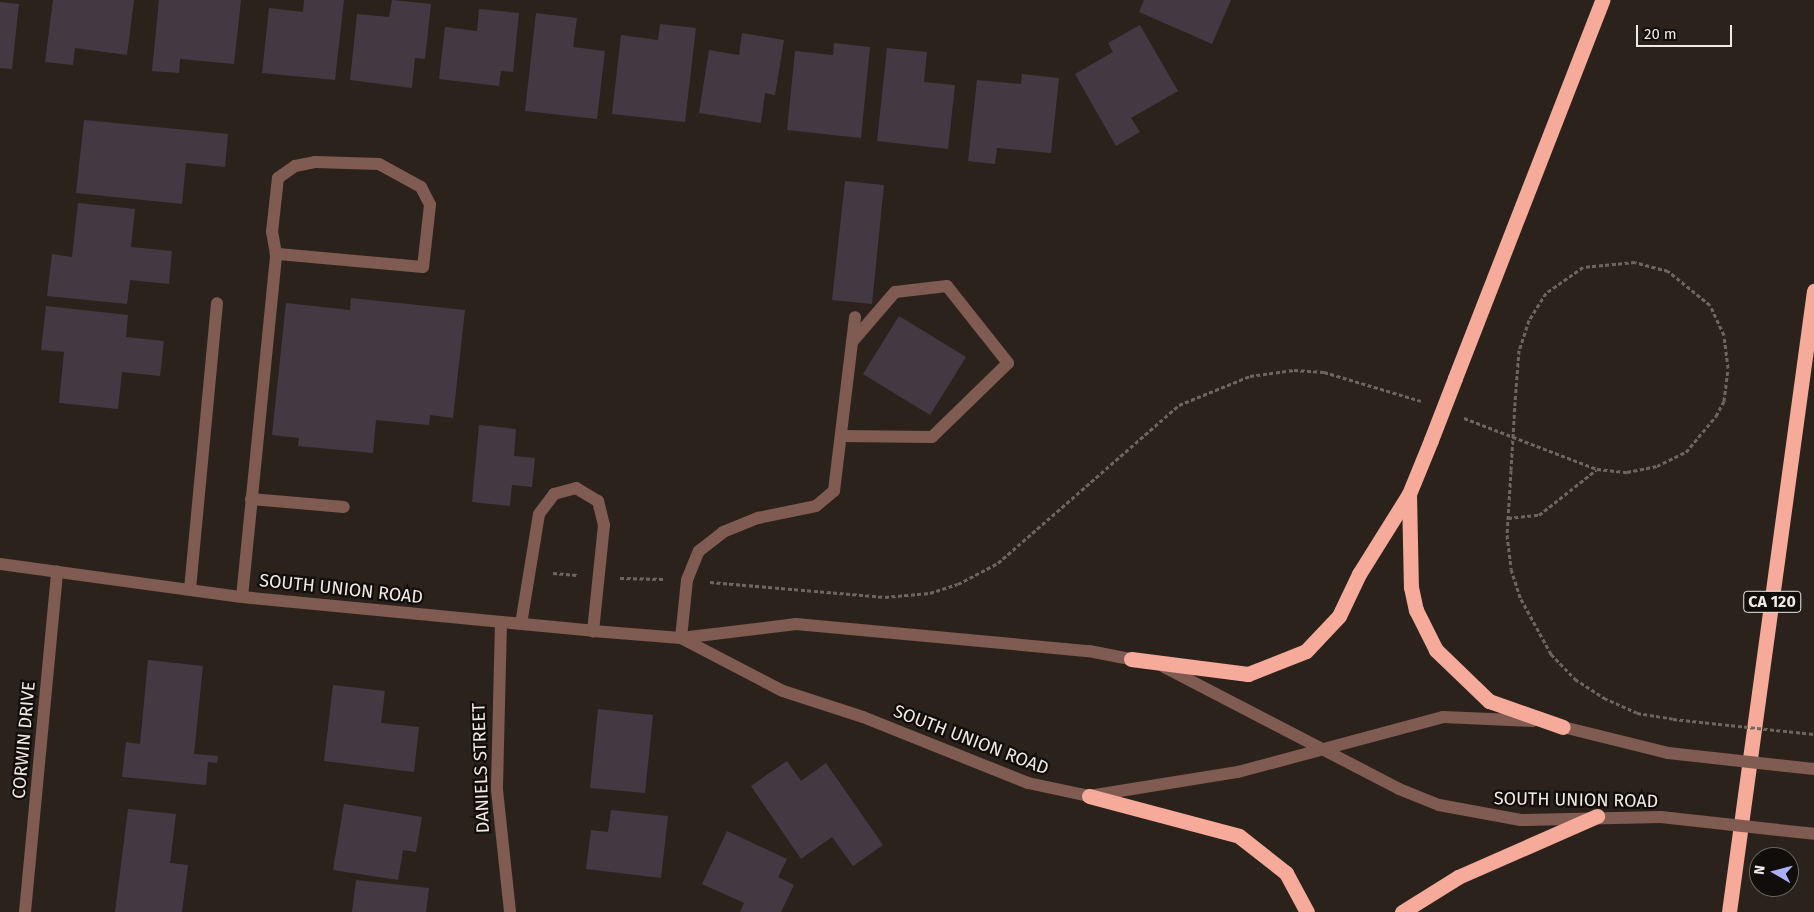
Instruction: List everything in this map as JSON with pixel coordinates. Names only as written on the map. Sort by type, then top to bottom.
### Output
[{"type":"highway","points":[[1131,659],[1248,674],[1306,651],[1331,629],[1409,494],[1602,0]]},
{"type":"highway","name":"CA 120","points":[[1729,912],[1814,291]]},
{"type":"highway","points":[[1409,494],[1410,587],[1416,610],[1436,650],[1489,701],[1563,727]]},
{"type":"highway","points":[[1089,796],[1239,836],[1286,873],[1306,912]]},
{"type":"highway","points":[[1402,912],[1458,877],[1597,816]]},
{"type":"street","points":[[242,597],[276,254],[272,232],[278,178],[295,166],[336,160],[379,164],[421,187],[430,205],[423,267],[276,254]]},
{"type":"street","points":[[841,436],[932,436],[1008,363],[947,286],[895,292],[852,342]]},
{"type":"street","points":[[190,589],[217,303]]},
{"type":"street","points":[[680,638],[687,580],[699,552],[723,532],[758,518],[816,506],[834,491],[855,316]]},
{"type":"street","points":[[521,624],[540,514],[554,494],[576,488],[598,501],[604,525],[593,631]]},
{"type":"street","points":[[251,499],[344,507]]},
{"type":"street","name":"SOUTH UNION ROAD","points":[[0,564],[242,597],[593,631],[680,638],[796,624],[1131,659],[1182,674],[1400,789],[1459,811],[1521,820],[1597,816],[1661,817],[1814,834]]},
{"type":"street","name":"CORWIN DRIVE","points":[[25,912],[57,571]]},
{"type":"street","name":"DANIELS STREET","points":[[500,622],[497,790],[510,912]]},
{"type":"street","name":"SOUTH UNION ROAD","points":[[680,638],[783,691],[863,717],[1028,783],[1089,796],[1238,772],[1443,717],[1504,717],[1563,727],[1668,753],[1814,769]]},
{"type":"path","points":[[1456,416],[1596,469],[1627,472],[1672,460],[1697,441],[1716,416],[1727,384],[1728,351],[1717,320],[1698,292],[1668,271],[1635,262],[1600,264],[1570,274],[1546,294],[1528,320],[1519,350],[1515,402],[1511,470],[1508,518],[1511,568],[1521,598],[1551,654],[1575,679],[1604,698],[1637,713],[1672,719],[1814,734]]},
{"type":"path","points":[[874,596],[930,593],[986,570],[1154,424],[1192,397],[1220,385],[1265,373],[1310,370],[1375,384],[1429,405]]},
{"type":"path","points":[[1508,518],[1539,515],[1596,469]]},
{"type":"building","points":[[53,0],[134,0],[127,55],[75,48],[73,65],[45,62]]},
{"type":"building","points":[[159,0],[241,0],[234,64],[180,59],[179,73],[152,71]]},
{"type":"building","points":[[304,0],[344,0],[335,80],[262,73],[269,8],[303,12]]},
{"type":"building","points":[[392,0],[431,4],[425,59],[415,58],[412,88],[350,80],[357,14],[389,17]]},
{"type":"building","points":[[1144,0],[1231,0],[1212,44],[1139,12]]},
{"type":"building","points":[[0,2],[19,4],[12,69],[0,68]]},
{"type":"building","points":[[479,9],[519,13],[513,72],[501,71],[499,86],[439,79],[445,27],[477,31]]},
{"type":"building","points":[[536,13],[577,18],[573,47],[605,51],[597,119],[525,111]]},
{"type":"building","points":[[660,24],[696,28],[685,122],[612,114],[621,35],[658,40]]},
{"type":"building","points":[[1140,25],[1178,91],[1131,118],[1140,132],[1116,146],[1075,74],[1113,52],[1108,43]]},
{"type":"building","points":[[742,33],[784,40],[775,95],[765,93],[761,123],[699,113],[709,50],[739,55]]},
{"type":"building","points":[[834,43],[870,47],[861,138],[787,130],[795,51],[833,55]]},
{"type":"building","points":[[887,48],[927,52],[924,82],[955,85],[948,149],[877,141]]},
{"type":"building","points":[[1022,74],[1059,78],[1051,153],[997,148],[995,164],[968,161],[977,80],[1021,84]]},
{"type":"building","points":[[84,120],[228,134],[225,167],[186,163],[182,204],[76,193]]},
{"type":"building","points":[[845,181],[884,185],[872,304],[832,300]]},
{"type":"building","points":[[78,203],[135,209],[131,247],[172,251],[169,284],[130,280],[127,304],[47,296],[52,254],[72,257]]},
{"type":"building","points":[[351,298],[465,310],[453,418],[430,415],[429,425],[376,420],[373,453],[298,446],[299,438],[272,435],[286,303],[350,310]]},
{"type":"building","points":[[46,306],[128,315],[126,337],[164,341],[160,376],[122,372],[118,409],[59,403],[64,352],[41,350]]},
{"type":"building","points":[[899,316],[966,357],[930,415],[863,374]]},
{"type":"building","points":[[479,425],[516,429],[514,456],[535,458],[532,487],[512,485],[510,506],[472,502]]},
{"type":"building","points":[[148,660],[203,666],[194,754],[218,756],[217,763],[208,762],[206,785],[122,777],[126,742],[140,744]]},
{"type":"building","points":[[333,685],[385,691],[381,723],[419,727],[414,772],[324,761]]},
{"type":"building","points":[[598,709],[653,715],[645,793],[590,788]]},
{"type":"building","points":[[787,761],[801,781],[826,763],[883,845],[853,866],[832,837],[801,859],[751,786]]},
{"type":"building","points":[[344,804],[422,817],[416,852],[403,850],[398,880],[333,870]]},
{"type":"building","points":[[128,809],[176,814],[170,863],[188,865],[182,912],[115,912]]},
{"type":"building","points":[[611,810],[668,816],[661,878],[586,869],[591,830],[608,832]]},
{"type":"building","points":[[727,831],[787,859],[778,877],[794,885],[781,912],[740,912],[744,903],[702,884]]},
{"type":"building","points":[[356,880],[429,888],[426,912],[352,912]]}]
